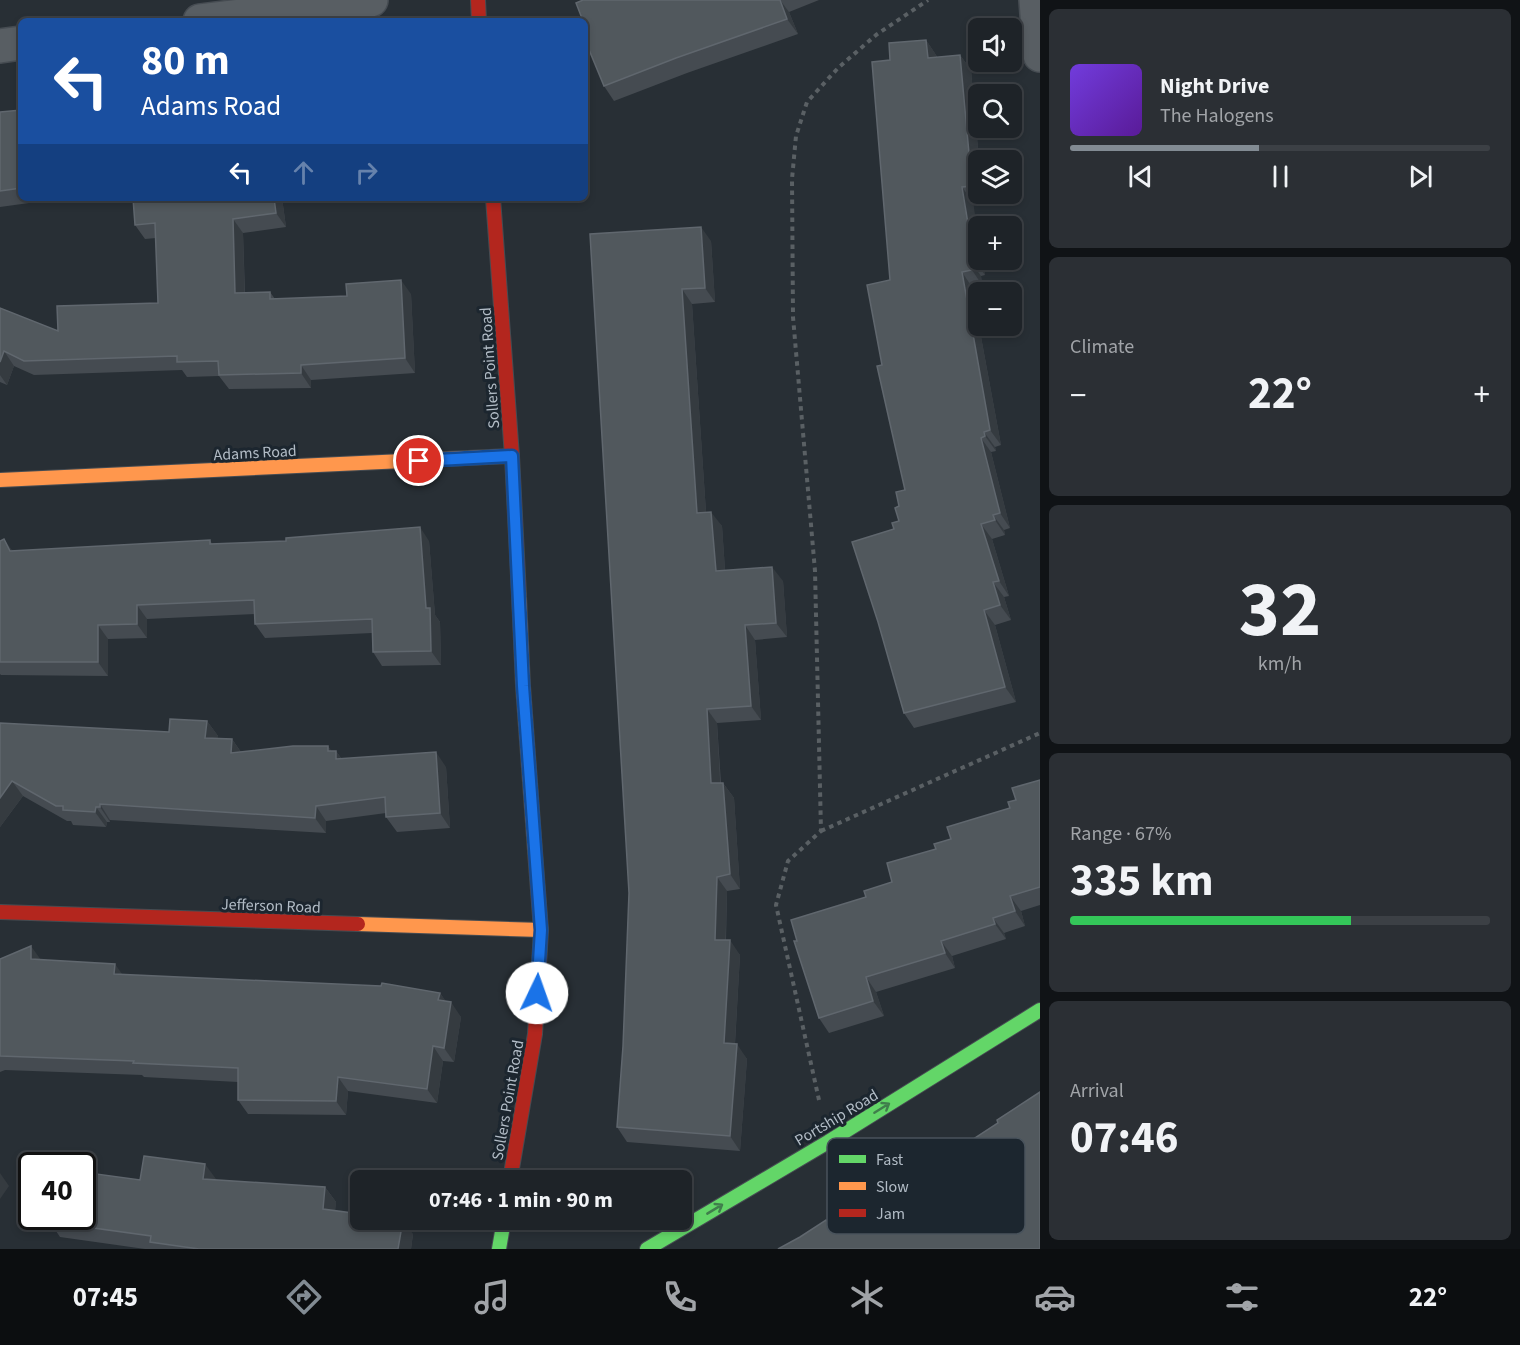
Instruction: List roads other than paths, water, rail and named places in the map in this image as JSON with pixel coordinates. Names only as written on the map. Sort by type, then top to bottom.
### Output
[{"type":"street","points":[[224,18],[371,0]]},
{"type":"street","points":[[477,0],[479,18]]},
{"type":"street","points":[[1036,0],[1040,55]]},
{"type":"street","points":[[0,46],[18,43]]},
{"type":"street","name":"Sollers Point Road","points":[[493,201],[512,456],[523,686],[541,930],[535,1034],[512,1170]]},
{"type":"street","name":"Adams Road","points":[[0,480],[512,456]]},
{"type":"street","name":"Jefferson Road","points":[[0,912],[541,930]]},
{"type":"street","name":"Portship Road","points":[[834,1138],[1040,1010]]},
{"type":"street","name":"Portship Road","points":[[647,1249],[827,1143]]},
{"type":"street","points":[[499,1249],[502,1230]]}]
